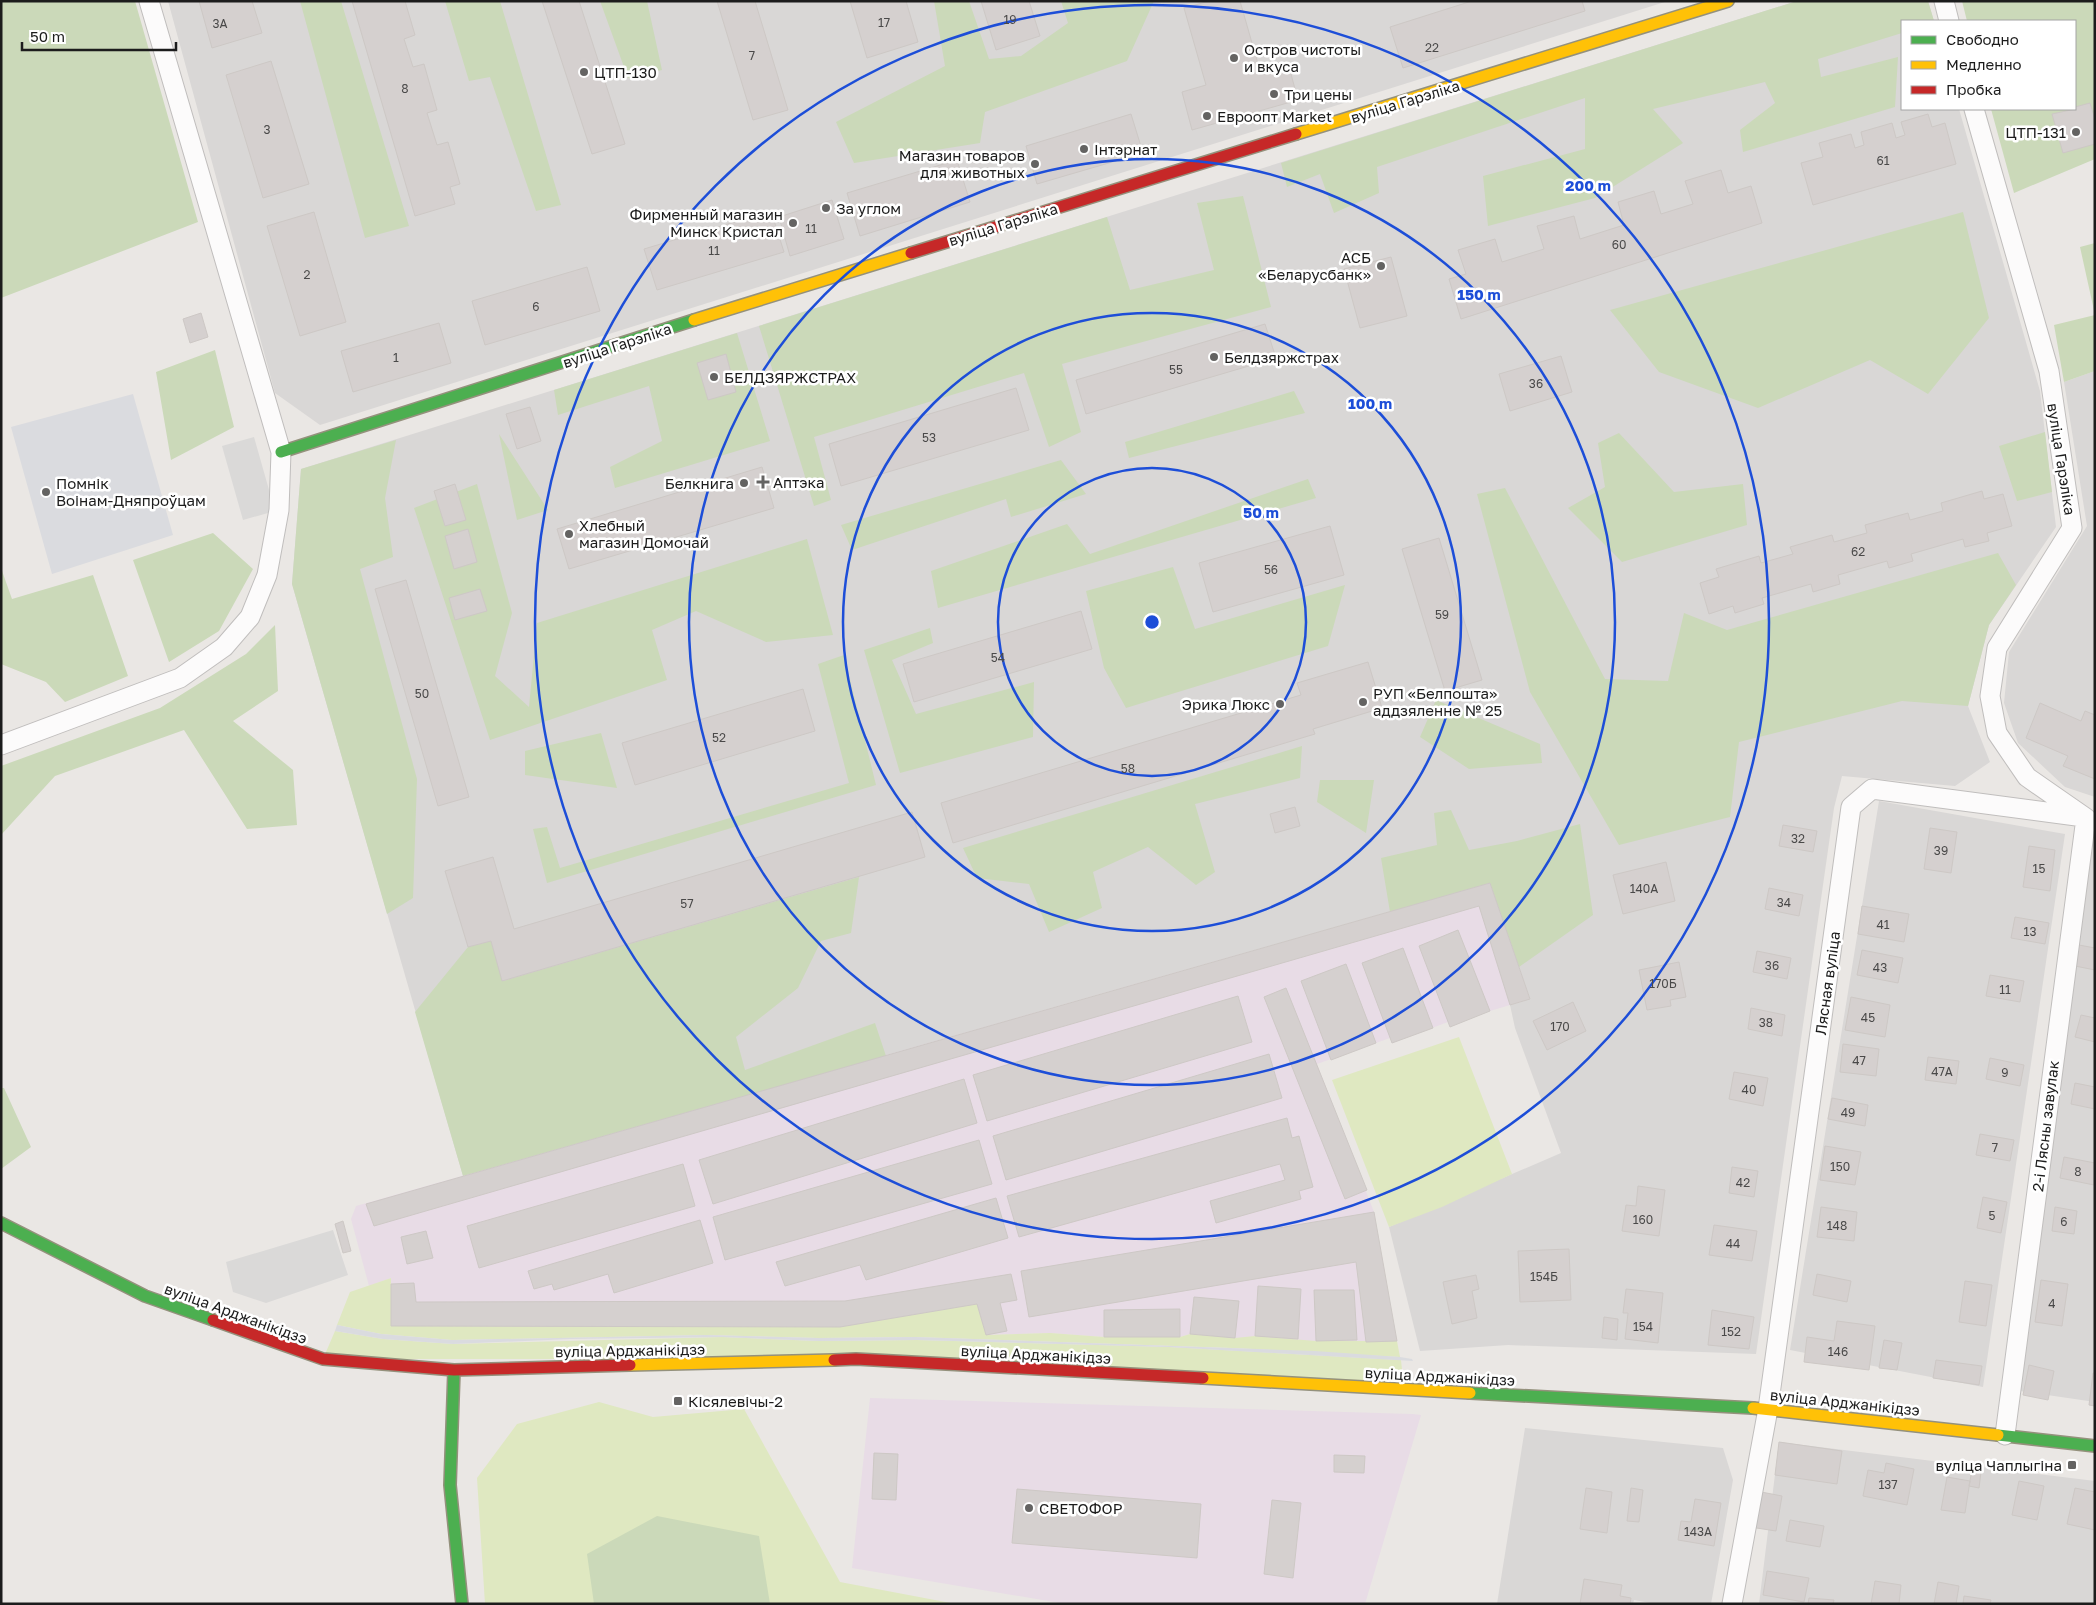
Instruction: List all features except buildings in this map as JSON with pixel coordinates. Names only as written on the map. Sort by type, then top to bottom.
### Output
[{"type":"main road","name":"вуліца Гарэліка","points":[[281,452],[772,296],[1728,1]]},
{"type":"main road","name":"вуліца Арджанікідзэ","points":[[1,1222],[145,1296],[323,1359],[454,1370],[856,1359],[1768,1409],[2095,1446]]},
{"type":"main road","points":[[454,1370],[450,1485],[462,1604]]},
{"type":"street","points":[[1,745],[180,678],[224,647],[250,617],[267,575],[279,510],[281,452],[149,1]]},
{"type":"street","points":[[1944,1],[1949,20]]},
{"type":"street","name":"вуліца Гарэліка","points":[[1974,110],[2049,371],[2072,528],[1997,648],[1990,696],[1997,733],[2027,776],[2090,818]]},
{"type":"street","name":"Лясная вуліца","points":[[1732,1604],[1768,1409],[1851,806],[1872,789],[2090,818]]},
{"type":"street","name":"2-і Лясны завулак","points":[[2005,1435],[2090,818]]},
{"type":"shaded area","points":[[168,1],[1668,1],[320,425],[275,393]]},
{"type":"shaded area","points":[[1797,1],[1928,1],[1934,20],[1901,20],[1901,110],[1959,110],[2040,391],[2056,527],[1989,625],[1968,706],[1990,762],[1955,786],[1842,776],[1834,808],[1756,1354],[1508,1345],[1420,1351],[1389,1227],[1561,1153],[1515,1028],[1510,1005],[1530,999],[1490,883],[463,1176],[292,584],[301,469]]},
{"type":"shaded area","points":[[2095,371],[2095,797],[2065,787],[2018,743],[2004,703],[2009,652],[2087,526],[2064,382]]},
{"type":"shaded area","points":[[133,394],[173,535],[52,574],[11,427]]},
{"type":"shaded area","points":[[254,437],[275,511],[243,520],[222,446]]},
{"type":"shaded area","points":[[1879,801],[2065,834],[1983,1387],[1790,1350]]},
{"type":"shaded area","points":[[2092,841],[2095,842],[2095,1402],[2020,1391]]},
{"type":"shaded area","points":[[1490,883],[1530,999],[1490,1011],[1450,1027],[1448,1022],[1392,1043],[1390,1038],[1317,1064],[1374,1212],[1397,1341],[1264,1341],[1190,1334],[1180,1337],[1104,1337],[1050,1333],[986,1335],[977,1304],[840,1327],[391,1326],[391,1278],[369,1286],[351,1219],[356,1206]]},
{"type":"shaded area","points":[[333,1230],[348,1275],[266,1303],[233,1292],[226,1262]]},
{"type":"shaded area","points":[[337,1325],[381,1334],[452,1340],[706,1335],[819,1338],[915,1337],[1315,1351],[1400,1357],[1412,1359],[1413,1361],[1169,1347],[917,1340],[819,1341],[722,1337],[570,1339],[453,1344],[383,1339],[335,1331]]},
{"type":"shaded area","points":[[870,1398],[1421,1415],[1365,1604],[1066,1604],[852,1568]]},
{"type":"shaded area","points":[[1525,1428],[1723,1448],[1733,1480],[1711,1604],[1656,1604],[1634,1600],[1633,1604],[1497,1604]]},
{"type":"shaded area","points":[[1779,1442],[2095,1481],[2095,1604],[1759,1604]]},
{"type":"green space","points":[[1,1],[135,1],[198,222],[1,298]]},
{"type":"green space","points":[[300,1],[341,1],[409,226],[365,238]]},
{"type":"green space","points":[[445,1],[500,1],[561,205],[536,211],[490,77],[469,81]]},
{"type":"green space","points":[[600,1],[647,1],[662,70],[628,78]]},
{"type":"green space","points":[[934,1],[969,1],[989,59],[1021,56],[1068,23],[1061,1],[1154,1],[1127,61],[985,112],[980,143],[854,163],[836,122],[945,66]]},
{"type":"green space","points":[[1797,1],[1928,1],[1934,20],[1901,20],[1901,33],[1818,59],[1821,77],[1898,57],[1895,107],[1743,152],[1740,130],[1775,103],[1765,82],[1653,109],[1683,143],[1595,198],[1488,226],[1483,176],[1585,149],[1585,98],[1377,167],[1379,193],[1334,213],[1320,174],[1287,187],[1281,163]]},
{"type":"green space","points":[[1962,1],[2095,1],[2095,159],[2014,193],[1991,110],[2076,110],[2076,20],[1967,20]]},
{"type":"green space","points":[[1243,196],[1271,307],[1062,364],[1081,432],[1049,447],[1024,373],[814,437],[831,500],[814,506],[759,326],[1107,217],[1130,290],[1214,270],[1197,203]]},
{"type":"green space","points":[[1963,212],[1989,318],[1928,394],[1870,360],[1758,408],[1659,372],[1610,310]]},
{"type":"green space","points":[[2095,243],[2095,315],[2080,247]]},
{"type":"green space","points":[[2095,315],[2095,371],[2064,382],[2054,325]]},
{"type":"green space","points":[[737,333],[770,441],[615,488],[610,467],[662,441],[649,386],[558,415],[554,390]]},
{"type":"green space","points":[[215,350],[234,427],[171,460],[156,372]]},
{"type":"green space","points":[[1294,391],[1305,413],[1129,458],[1125,442]]},
{"type":"green space","points":[[2045,432],[2052,492],[2017,501],[1999,446]]},
{"type":"green space","points":[[1619,433],[1674,492],[1743,484],[1747,525],[1622,562],[1568,508],[1605,487],[1598,443]]},
{"type":"green space","points":[[499,434],[548,510],[517,520]]},
{"type":"green space","points":[[396,440],[385,498],[393,557],[360,569],[417,779],[413,898],[387,914],[292,584],[301,469]]},
{"type":"green space","points":[[1061,460],[1086,494],[1011,517],[1006,499],[852,550],[841,525]]},
{"type":"green space","points":[[1308,479],[1316,498],[938,608],[931,571],[1067,524],[1090,554]]},
{"type":"green space","points":[[477,484],[512,613],[495,676],[529,707],[537,623],[807,539],[833,635],[766,642],[696,611],[652,630],[667,680],[490,740],[414,508]]},
{"type":"green space","points":[[1505,488],[1605,679],[1668,681],[1684,613],[1727,630],[1998,553],[2016,585],[1989,625],[1968,706],[1902,701],[1739,742],[1730,817],[1619,845],[1530,692],[1477,494]]},
{"type":"green space","points":[[213,533],[253,569],[219,631],[169,662],[133,560]]},
{"type":"green space","points":[[1173,567],[1195,629],[1345,585],[1328,646],[1126,708],[1104,668],[1086,591]]},
{"type":"green space","points":[[1,568],[12,599],[93,575],[128,676],[65,702],[46,682],[1,664]]},
{"type":"green space","points":[[275,625],[278,691],[233,721],[293,770],[297,825],[247,829],[184,730],[55,776],[1,835],[1,766],[160,708],[246,654]]},
{"type":"green space","points":[[930,628],[933,643],[892,660],[916,714],[1034,682],[1033,737],[900,773],[864,650]]},
{"type":"green space","points":[[844,655],[876,785],[547,883],[533,829],[547,827],[560,868],[849,783],[818,664]]},
{"type":"green space","points":[[1436,700],[1540,744],[1542,763],[1469,769],[1420,737]]},
{"type":"green space","points":[[601,733],[617,788],[525,775],[525,751]]},
{"type":"green space","points":[[1302,746],[1300,778],[1195,804],[1215,872],[1196,885],[1148,847],[1093,872],[1102,908],[1049,932],[1029,884],[977,878],[963,848]]},
{"type":"green space","points":[[1320,780],[1374,780],[1366,833],[1317,802]]},
{"type":"green space","points":[[1451,810],[1469,850],[1517,841],[1580,824],[1593,915],[1519,967],[1490,883],[1390,912],[1381,858],[1437,845],[1434,813]]},
{"type":"green space","points":[[859,877],[851,933],[821,941],[798,988],[736,1037],[745,1070],[875,1023],[886,1056],[463,1176],[415,1012],[468,947],[491,941],[503,981]]},
{"type":"green space","points":[[1459,1037],[1512,1174],[1442,1207],[1389,1227],[1332,1080]]},
{"type":"green space","points":[[1,1088],[4,1088],[31,1147],[1,1169]]},
{"type":"green space","points":[[391,1278],[391,1326],[840,1327],[977,1304],[986,1335],[1050,1333],[1104,1337],[1180,1337],[1190,1334],[1235,1338],[1255,1336],[1316,1341],[1397,1341],[1400,1357],[1233,1348],[915,1337],[819,1338],[706,1335],[452,1340],[381,1334],[337,1325],[350,1292]]},
{"type":"green space","points":[[335,1331],[383,1339],[453,1344],[722,1337],[819,1341],[917,1340],[1169,1347],[1401,1360],[1404,1389],[856,1359],[323,1359]]},
{"type":"green space","points":[[599,1402],[653,1417],[744,1409],[840,1582],[956,1604],[485,1604],[477,1478],[517,1424]]},
{"type":"green space","points":[[657,1516],[759,1536],[770,1604],[594,1604],[587,1554]]},
{"type":"traffic: fast","points":[[281,452],[694,320]]},
{"type":"traffic: fast","points":[[1,1223],[145,1296],[213,1320]]},
{"type":"traffic: fast","points":[[454,1370],[450,1485],[462,1604]]},
{"type":"traffic: fast","points":[[1470,1393],[1753,1408]]},
{"type":"traffic: fast","points":[[1998,1435],[2095,1446]]},
{"type":"traffic: slow","points":[[1296,134],[1728,1]]},
{"type":"traffic: slow","points":[[694,320],[911,253]]},
{"type":"traffic: slow","points":[[630,1365],[834,1360]]},
{"type":"traffic: slow","points":[[1203,1378],[1470,1393]]},
{"type":"traffic: slow","points":[[1753,1408],[1998,1435]]},
{"type":"traffic: jam","points":[[911,253],[1296,134]]},
{"type":"traffic: jam","points":[[213,1320],[323,1359],[454,1370],[630,1365]]},
{"type":"traffic: jam","points":[[834,1360],[856,1359],[1203,1378]]},
{"type":"place","name":"Остров чистоты и вкуса","points":[[1234,58]]},
{"type":"place","name":"ЦТП-130","points":[[584,72]]},
{"type":"place","name":"Три цены","points":[[1274,94]]},
{"type":"place","name":"Евроопт Market","points":[[1207,116]]},
{"type":"place","name":"ЦТП-131","points":[[2076,132]]},
{"type":"place","name":"Інтэрнат","points":[[1084,149]]},
{"type":"place","name":"Магазин товаров для животных","points":[[1035,164]]},
{"type":"place","name":"За углом","points":[[826,208]]},
{"type":"place","name":"Фирменный магазин Минск Кристал","points":[[793,223]]},
{"type":"place","name":"АСБ «Беларусбанк»","points":[[1381,266]]},
{"type":"place","name":"Белдзяржстрах","points":[[1214,357]]},
{"type":"place","name":"БЕЛДЗЯРЖСТРАХ","points":[[714,377]]},
{"type":"place","name":"Аптэка","points":[[763,482]]},
{"type":"place","name":"Белкнига","points":[[744,483]]},
{"type":"place","name":"Помнік Воінам-Дняпроўцам","points":[[46,492]]},
{"type":"place","name":"Хлебный магазин Домочай","points":[[569,534]]},
{"type":"place","name":"РУП «Белпошта» аддзяленне № 25","points":[[1363,702]]},
{"type":"place","name":"Эрика Люкс","points":[[1280,704]]},
{"type":"place","name":"Кісялевічы-2","points":[[678,1401]]},
{"type":"place","name":"вуліца Чаплыгіна","points":[[2072,1465]]},
{"type":"place","name":"СВЕТОФОР","points":[[1029,1508]]}]
